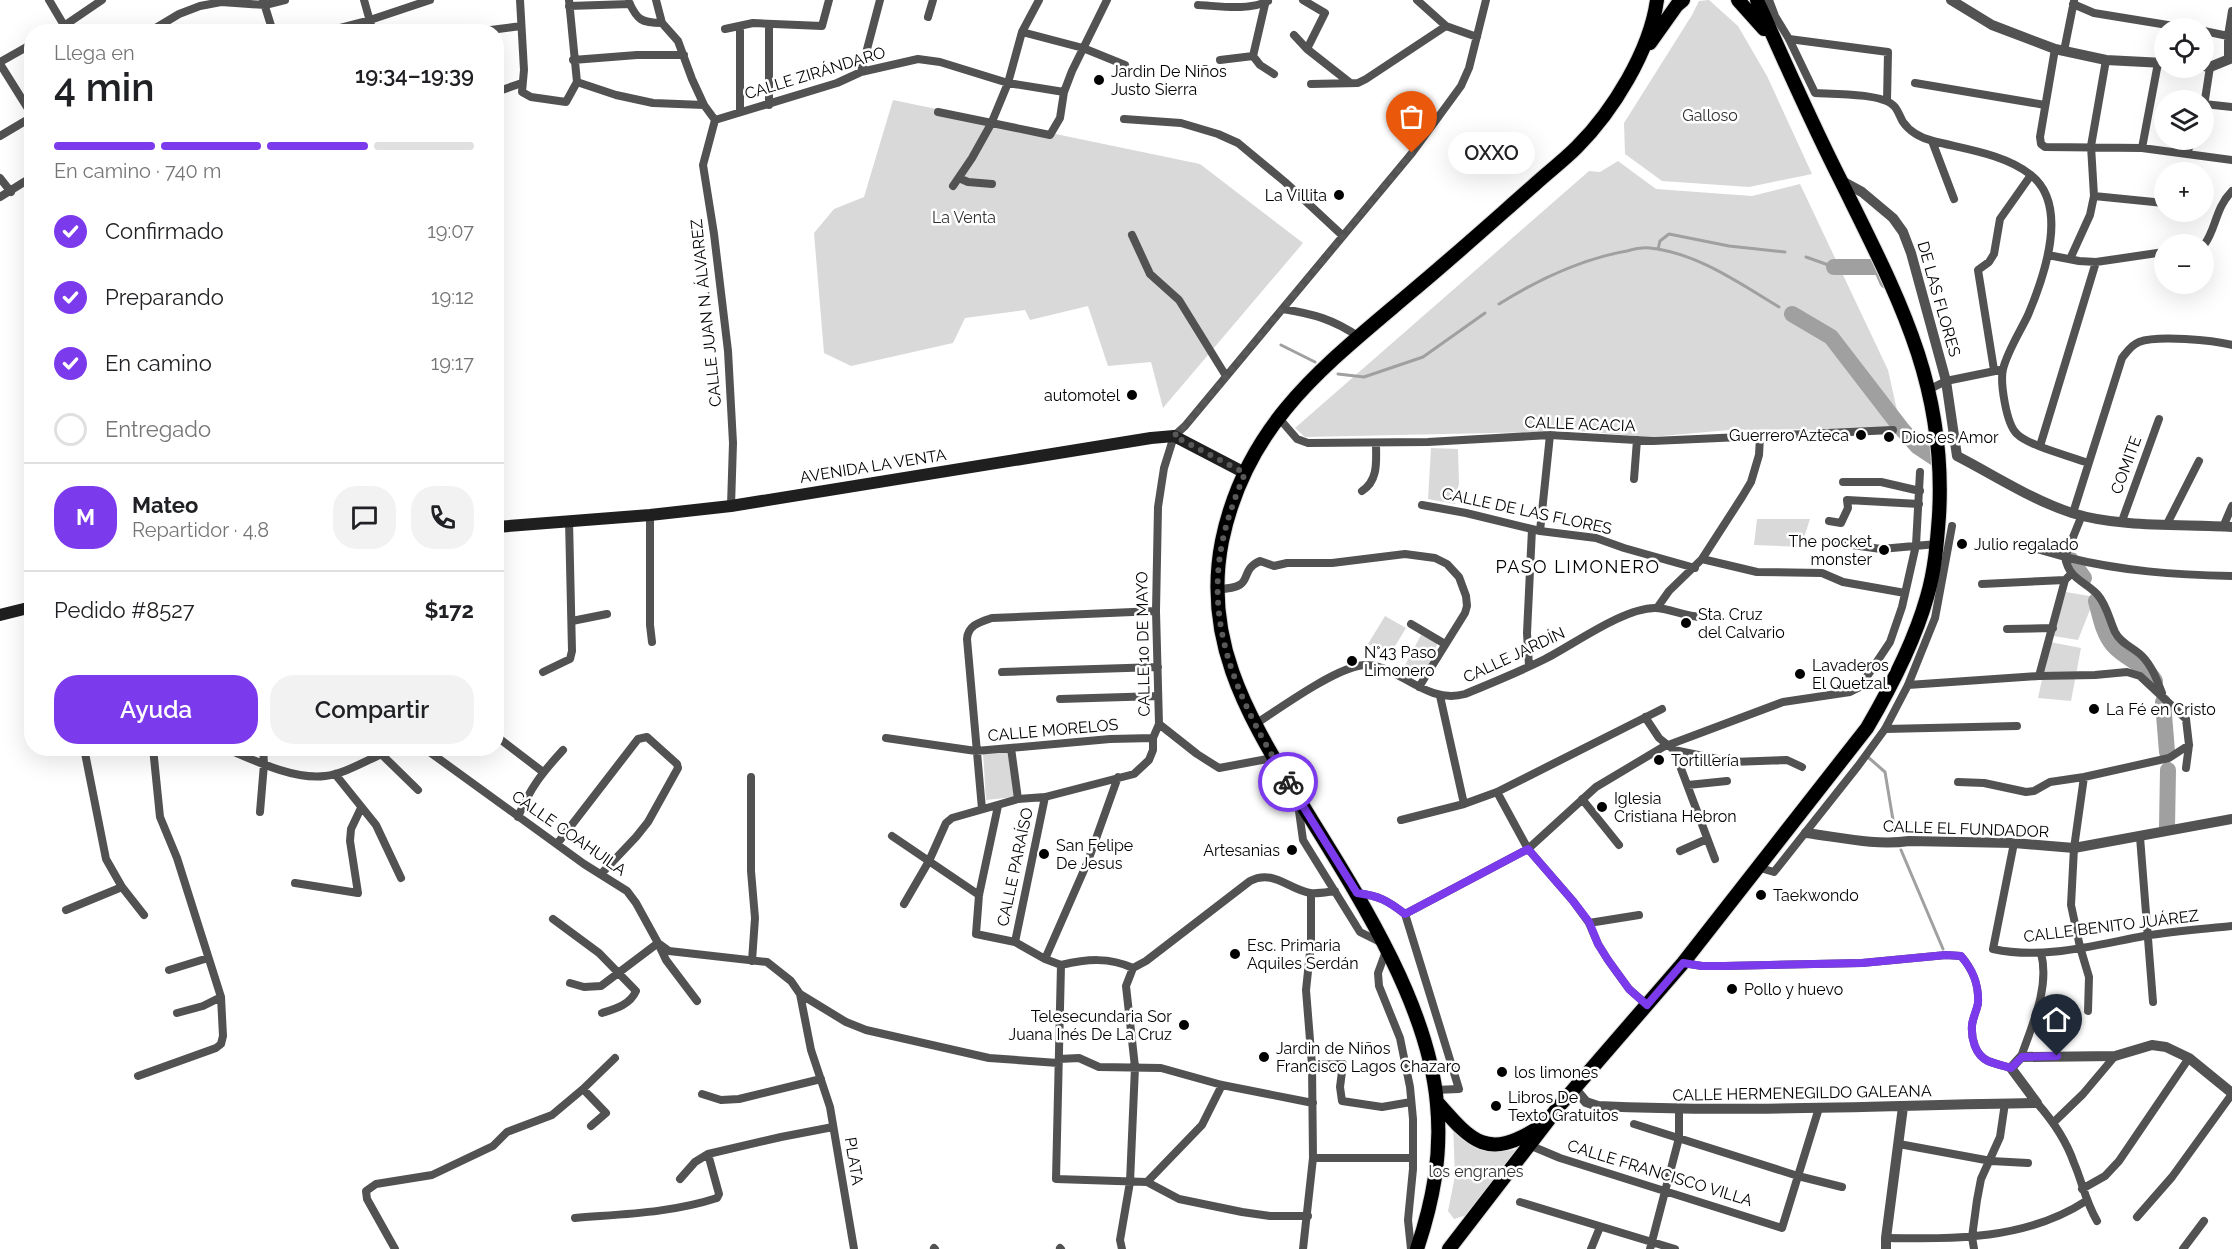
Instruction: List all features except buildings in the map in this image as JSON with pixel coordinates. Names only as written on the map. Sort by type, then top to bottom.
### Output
[{"type":"highway","points":[[1644,50],[1657,0]]},
{"type":"highway","points":[[1417,1249],[1434,1189],[1438,1134],[1436,1096],[1425,1044],[1411,1005],[1357,893],[1254,725],[1231,674],[1224,645],[1218,589],[1218,568],[1223,540],[1231,508],[1245,473],[1261,440],[1278,417],[1307,383],[1577,147],[1606,114],[1644,50],[1683,0]]},
{"type":"highway","points":[[1738,0],[1782,40]]},
{"type":"highway","points":[[1449,1249],[1545,1124],[1683,963],[1848,754],[1885,697],[1908,648],[1927,597],[1937,544],[1940,455],[1930,389],[1905,313],[1840,180],[1782,40],[1757,0]]},
{"type":"highway","points":[[1436,1096],[1462,1130],[1483,1143],[1497,1144],[1512,1141],[1545,1124]]},
{"type":"main road","name":"AVENIDA LA VENTA","points":[[504,526],[731,506],[1174,436]]},
{"type":"main road","points":[[1174,436],[1245,473]]},
{"type":"main road","points":[[0,615],[24,611]]},
{"type":"street","points":[[48,0],[63,24]]},
{"type":"street","points":[[72,24],[102,0]]},
{"type":"street","points":[[162,24],[179,14],[200,6],[221,2],[285,0]]},
{"type":"street","points":[[364,0],[371,24]]},
{"type":"street","points":[[355,24],[430,0]]},
{"type":"street","points":[[520,0],[524,70],[522,92],[525,95],[566,102],[577,82],[569,3],[629,2],[636,17],[648,23],[662,23]]},
{"type":"street","points":[[656,0],[662,23],[675,35],[704,105],[715,120]]},
{"type":"street","points":[[724,29],[753,23],[822,27],[829,0]]},
{"type":"street","points":[[861,72],[880,0]]},
{"type":"street","points":[[928,17],[933,0]]},
{"type":"street","points":[[952,186],[991,124],[1008,83],[1022,32],[1039,0]]},
{"type":"street","points":[[938,112],[1050,135],[1060,118],[1064,92],[1107,0]]},
{"type":"street","points":[[1303,0],[1325,13],[1307,49]]},
{"type":"street","points":[[1417,0],[1446,26],[1477,37]]},
{"type":"street","points":[[1174,436],[1185,426],[1412,153],[1461,86],[1469,68],[1486,0]]},
{"type":"street","points":[[1769,0],[1782,40],[1815,93],[1887,101],[1894,106],[1904,123],[1916,134],[1932,141],[1971,149],[2017,166],[2031,175],[2043,188],[2050,205],[2053,225],[2048,255],[2029,311],[1999,370]]},
{"type":"street","points":[[1952,0],[1992,25],[2060,50],[2106,60],[2154,63]]},
{"type":"street","points":[[1198,4],[1234,6],[1267,1],[1253,56]]},
{"type":"street","points":[[264,2],[271,24]]},
{"type":"street","points":[[2154,23],[2094,13],[2073,2],[2045,105],[2041,144],[2045,147],[2142,148],[2232,160]]},
{"type":"street","points":[[2214,65],[2230,59],[2228,36],[2232,11]]},
{"type":"street","points":[[769,25],[769,105]]},
{"type":"street","points":[[504,28],[521,26]]},
{"type":"street","points":[[740,26],[740,112]]},
{"type":"street","points":[[1311,84],[1358,83],[1373,76],[1446,26]]},
{"type":"street","points":[[1022,32],[1083,48],[1125,65]]},
{"type":"street","points":[[2214,34],[2228,36]]},
{"type":"street","points":[[1294,35],[1307,49],[1349,82]]},
{"type":"street","points":[[1782,40],[1888,52],[1887,101]]},
{"type":"street","points":[[24,49],[0,63],[24,103]]},
{"type":"street","points":[[573,60],[637,55],[684,56]]},
{"type":"street","points":[[1220,60],[1253,56]]},
{"type":"street","points":[[1253,56],[1260,65],[1274,74]]},
{"type":"street","name":"CALLE ZIRÁNDARO","points":[[715,120],[837,83],[861,72],[918,59],[940,62],[1008,83],[1064,92]]},
{"type":"street","points":[[2070,259],[2087,224],[2094,196],[2091,146],[2106,60]]},
{"type":"street","points":[[2142,148],[2158,78]]},
{"type":"street","points":[[577,82],[616,95],[653,103],[704,105]]},
{"type":"street","points":[[504,89],[522,83]]},
{"type":"street","points":[[1916,83],[2045,105]]},
{"type":"street","points":[[2214,106],[2232,107]]},
{"type":"street","points":[[1124,119],[1181,123],[1218,134],[1238,143],[1285,182],[1343,236]]},
{"type":"street","name":"CALLE JUAN N. ÁLVAREZ","points":[[715,120],[703,165],[728,351],[733,444],[731,506]]},
{"type":"street","points":[[0,136],[24,121]]},
{"type":"street","points":[[1932,141],[1954,199]]},
{"type":"street","points":[[2031,175],[2000,219],[1994,254],[1989,262],[1978,270],[2005,408],[2009,424],[2017,435],[2088,463]]},
{"type":"street","points":[[959,177],[968,182],[992,184]]},
{"type":"street","points":[[0,178],[10,192]]},
{"type":"street","name":"DE LAS FLORES","points":[[1840,180],[1862,192],[1893,218],[1903,232],[1911,253],[1946,381],[1957,456],[2058,508],[2078,514]]},
{"type":"street","points":[[0,197],[24,182]]},
{"type":"street","points":[[2209,234],[2216,214],[2232,191]]},
{"type":"street","points":[[2094,196],[2154,202]]},
{"type":"street","points":[[1132,235],[1150,274],[1179,300],[1226,376]]},
{"type":"street","points":[[2048,255],[2096,262],[2154,253]]},
{"type":"street","points":[[2040,446],[2096,262]]},
{"type":"street","points":[[1283,309],[1316,314],[1339,323],[1359,337]]},
{"type":"street","points":[[2039,676],[2068,577],[2065,557],[2078,514],[2088,463],[2122,358],[2138,342],[2150,340],[2231,343]]},
{"type":"street","points":[[1930,389],[1946,381],[1999,370]]},
{"type":"street","name":"CALLE ACACIA","points":[[1278,417],[1297,439],[1308,443],[1428,442],[1550,435],[1637,440],[1760,437],[1893,430]]},
{"type":"street","name":"COMITE","points":[[2122,521],[2159,419]]},
{"type":"street","points":[[1529,666],[1527,633],[1536,530],[1550,435]]},
{"type":"street","name":"CALLE 10 DE MAYO","points":[[1174,436],[1164,468],[1158,507],[1156,611],[1159,724],[1219,768],[1273,758]]},
{"type":"street","points":[[1702,617],[1672,613],[1657,608],[1670,591],[1702,559],[1751,482],[1759,455],[1760,437]]},
{"type":"street","points":[[1634,478],[1637,440]]},
{"type":"street","points":[[1362,491],[1373,480],[1376,442]]},
{"type":"street","points":[[2167,524],[2199,461]]},
{"type":"street","points":[[1405,914],[1528,849],[1596,788],[1671,748],[1783,702],[1850,692],[1860,687],[1890,642],[1905,593],[1916,544],[1920,472]]},
{"type":"street","points":[[1843,482],[1881,482],[1920,491]]},
{"type":"street","points":[[1829,521],[1842,524],[1848,508],[1847,500],[1919,504]]},
{"type":"street","name":"CALLE DE LAS FLORES","points":[[1422,505],[1536,530],[1596,538],[1695,568]]},
{"type":"street","points":[[2078,514],[2122,521],[2228,527],[2232,506]]},
{"type":"street","points":[[650,515],[652,642]]},
{"type":"street","points":[[543,672],[570,659],[572,621],[569,520]]},
{"type":"street","points":[[1757,867],[1774,872],[1885,729],[1908,685],[1935,618],[1952,526]]},
{"type":"street","points":[[1838,543],[1881,549],[1916,544],[1937,544]]},
{"type":"street","points":[[2033,548],[2105,567],[2143,573],[2232,576]]},
{"type":"street","points":[[1218,589],[1237,587],[1244,582],[1253,564],[1260,561],[1274,566],[1414,555],[1435,558],[1454,570],[1463,588],[1467,606],[1465,613],[1419,687]]},
{"type":"street","points":[[1702,559],[1757,572],[1822,573],[1843,582],[1905,593]]},
{"type":"street","points":[[1982,584],[2068,577],[2097,595],[2106,608],[2115,633],[2126,646],[2141,655],[2150,666],[2163,696]]},
{"type":"street","name":"CALLE JARDÍN","points":[[1440,696],[1453,698],[1465,694],[1562,651],[1606,625],[1642,610],[1657,608]]},
{"type":"street","points":[[982,809],[967,639],[970,629],[992,618],[1156,611]]},
{"type":"street","points":[[572,621],[607,614]]},
{"type":"street","points":[[1411,624],[1445,644]]},
{"type":"street","points":[[2007,629],[2053,628]]},
{"type":"street","points":[[1254,725],[1319,684],[1358,666],[1375,666],[1440,696],[1464,804]]},
{"type":"street","points":[[1002,672],[1158,667]]},
{"type":"street","points":[[1908,685],[2127,672],[2140,676],[2186,719],[2189,745],[2186,768]]},
{"type":"street","points":[[1060,699],[1158,696]]},
{"type":"street","points":[[1401,820],[1464,804],[1497,792],[1662,709]]},
{"type":"street","points":[[1645,717],[1659,738],[1671,748],[1688,785],[1715,859]]},
{"type":"street","points":[[904,904],[929,861],[946,823],[952,818],[1018,799],[1046,797],[1134,774],[1143,767],[1153,750],[1153,738],[1159,724]]},
{"type":"street","points":[[1885,729],[2018,726]]},
{"type":"street","points":[[557,844],[638,739],[647,737],[677,764],[678,768],[648,822],[601,874]]},
{"type":"street","name":"CALLE MORELOS","points":[[886,738],[976,751],[1110,739],[1153,738]]},
{"type":"street","points":[[504,741],[543,772]]},
{"type":"street","points":[[1958,782],[1984,783],[2026,792],[2034,791],[2050,782],[2084,777],[2169,758],[2189,745]]},
{"type":"street","points":[[1011,748],[1018,799]]},
{"type":"street","points":[[1671,748],[1732,762],[1787,760],[1802,767]]},
{"type":"street","points":[[518,817],[528,793],[563,750]]},
{"type":"street","points":[[88,756],[106,859],[122,887],[144,915]]},
{"type":"street","points":[[138,1076],[216,1048],[221,1044],[223,1036],[221,997],[177,858],[160,817],[154,756]]},
{"type":"street","points":[[244,756],[303,776],[335,774],[369,756]]},
{"type":"street","points":[[260,812],[264,756]]},
{"type":"street","points":[[384,756],[418,790]]},
{"type":"street","name":"CALLE COAHUILA","points":[[435,756],[518,817],[627,891],[636,903],[666,960],[697,1001]]},
{"type":"street","points":[[335,774],[376,825],[401,878]]},
{"type":"street","points":[[752,777],[751,871],[755,918],[752,961]]},
{"type":"street","points":[[1045,959],[1088,861],[1118,777]]},
{"type":"street","points":[[2084,777],[2074,848],[2071,905],[2089,977],[2088,1011]]},
{"type":"street","points":[[1688,785],[1727,782]]},
{"type":"street","points":[[1497,792],[1528,849],[1589,922],[1598,944],[1629,989],[1647,1005]]},
{"type":"street","name":"CALLE PARAÍSO","points":[[1015,942],[1046,797]]},
{"type":"street","points":[[1298,798],[1303,840],[1360,932],[1384,947],[1378,973],[1379,986],[1400,1038],[1412,1102],[1413,1158],[1408,1220],[1411,1249]]},
{"type":"street","points":[[1582,799],[1619,845]]},
{"type":"street","points":[[998,806],[979,895],[976,934],[1015,942],[1061,965],[1106,959],[1118,961],[1133,968]]},
{"type":"street","points":[[295,883],[357,893],[350,841],[351,829],[362,808]]},
{"type":"street","name":"CALLE EL FUNDADOR","points":[[1806,833],[1886,843],[1909,841],[2014,843],[2074,848],[2232,819]]},
{"type":"street","points":[[892,836],[979,895]]},
{"type":"street","points":[[2140,837],[2153,1002]]},
{"type":"street","points":[[1680,851],[1707,839]]},
{"type":"street","name":"CALLE BENITO JUÁREZ","points":[[2014,843],[1993,949],[2013,953],[2041,953],[2148,936],[2232,926]]},
{"type":"street","points":[[1122,1249],[1120,1240],[1130,1182],[1135,1067],[1126,986],[1133,968],[1146,961],[1261,875],[1311,893],[1335,891]]},
{"type":"street","points":[[66,910],[122,887]]},
{"type":"street","points":[[1303,1249],[1313,1158],[1312,1065],[1306,990],[1311,943],[1311,893]]},
{"type":"street","points":[[1357,893],[1387,900],[1405,914],[1460,1089],[1436,1096]]},
{"type":"street","points":[[1589,922],[1639,915]]},
{"type":"street","points":[[553,920],[598,953],[635,988],[635,995],[621,1007],[602,1013]]},
{"type":"street","points":[[570,983],[584,987],[601,986],[658,943],[669,951],[767,962],[776,967],[800,994],[846,1022],[866,1030],[989,1058],[1059,1061],[1079,1058],[1099,1067],[1161,1068],[1222,1085],[1313,1104]]},
{"type":"street","points":[[2011,1068],[2022,1057],[2042,988],[2044,967],[2041,953]]},
{"type":"street","points":[[1683,963],[1702,966],[1862,963],[1946,955],[1961,956],[1975,977],[1978,1005],[1972,1024],[1972,1038],[1976,1049],[1986,1061],[2011,1068],[2054,1122],[2074,1163],[2086,1201],[2097,1221]]},
{"type":"street","points":[[169,970],[208,958]]},
{"type":"street","points":[[1061,965],[1056,1179],[1147,1182],[1179,1199],[1270,1216],[1308,1216]]},
{"type":"street","name":"PLATA","points":[[800,994],[811,1050],[833,1127],[854,1249]]},
{"type":"street","points":[[177,1013],[203,1006],[221,997]]},
{"type":"street","points":[[2022,1057],[2115,1056],[2152,1045],[2166,1047],[2189,1058],[2232,1094],[2172,1177],[2138,1217]]},
{"type":"street","points":[[2054,1122],[2083,1094],[2115,1056]]},
{"type":"street","points":[[395,1249],[367,1199],[366,1191],[376,1184],[432,1175],[493,1146],[507,1132],[552,1115],[615,1058]]},
{"type":"street","points":[[2082,1190],[2104,1176],[2119,1161],[2189,1058]]},
{"type":"street","points":[[1312,1065],[1343,1064],[1340,1087],[1342,1101],[1382,1107],[1412,1102]]},
{"type":"street","points":[[702,1094],[721,1100],[739,1099],[821,1079]]},
{"type":"street","points":[[1147,1182],[1202,1125],[1222,1085]]},
{"type":"street","points":[[583,1089],[606,1113],[591,1126]]},
{"type":"street","name":"CALLE HERMENEGILDO GALEANA","points":[[1575,1089],[1587,1102],[1598,1106],[1679,1110],[2037,1103]]},
{"type":"street","points":[[1974,1249],[1972,1237],[1974,1216],[1982,1179],[2000,1137],[2005,1104]]},
{"type":"street","points":[[1903,1107],[1886,1243],[1972,1237],[2025,1228],[2069,1212],[2086,1201]]},
{"type":"street","points":[[1798,1176],[1819,1108]]},
{"type":"street","points":[[1651,1245],[1679,1138],[1679,1110]]},
{"type":"street","points":[[1635,1124],[1798,1176],[1842,1187]]},
{"type":"street","points":[[680,1179],[696,1162],[708,1154],[833,1127]]},
{"type":"street","points":[[1899,1144],[1991,1161],[2028,1163]]},
{"type":"street","name":"CALLE FRANCISCO VILLA","points":[[1529,1145],[1560,1158],[1782,1228],[1798,1176]]},
{"type":"street","points":[[575,1218],[661,1211],[717,1197],[719,1194],[708,1154]]},
{"type":"street","points":[[1313,1158],[1413,1158]]},
{"type":"street","points":[[1520,1202],[1651,1245],[1675,1249]]},
{"type":"street","points":[[2183,1249],[2204,1221]]},
{"type":"street","points":[[1591,1249],[1600,1227]]},
{"type":"street","points":[[1938,1238],[1941,1249]]},
{"type":"green space","name":"Galloso","points":[[1709,0],[1738,26],[1767,76],[1812,174],[1749,187],[1662,181],[1625,154],[1624,123],[1699,1]]},
{"type":"green space","name":"La Venta","points":[[893,100],[1200,164],[1303,243],[1163,408],[1151,362],[1108,366],[1088,306],[1030,320],[1025,310],[965,318],[953,343],[851,366],[824,353],[814,233],[834,209],[864,197]]},
{"type":"green space","points":[[1618,161],[1656,189],[1752,196],[1800,184],[1888,370],[1901,428],[1729,430],[1651,437],[1578,431],[1305,437],[1295,428],[1589,171],[1600,172]]},
{"type":"green space","points":[[1431,448],[1458,449],[1459,483],[1455,504],[1428,499]]},
{"type":"green space","points":[[1757,519],[1810,519],[1801,547],[1754,545]]},
{"type":"green space","points":[[2066,592],[2095,597],[2078,640],[2053,636]]},
{"type":"green space","points":[[1385,616],[1406,628],[1389,656],[1368,644]]},
{"type":"green space","points":[[1421,635],[1438,642],[1423,677],[1404,667]]},
{"type":"green space","points":[[2050,642],[2081,648],[2071,701],[2038,698]]},
{"type":"green space","points":[[983,753],[1008,753],[1014,797],[986,800]]},
{"type":"green space","name":"los engranes","points":[[1453,1124],[1476,1146],[1483,1149],[1500,1151],[1523,1148],[1467,1215],[1454,1219],[1448,1211],[1455,1176]]},
{"type":"waterway","points":[[1658,249],[1660,241],[1669,234],[1729,246],[1785,252]]},
{"type":"waterway","points":[[1499,304],[1529,286],[1577,265],[1638,248],[1647,248],[1684,256],[1717,270],[1779,307]]},
{"type":"waterway","points":[[1806,257],[1834,267]]},
{"type":"waterway","points":[[1834,267],[1881,267],[1887,281]]},
{"type":"waterway","points":[[1338,374],[1364,377],[1423,357],[1485,313]]},
{"type":"waterway","points":[[1792,314],[1831,337],[1901,428],[1917,446],[1935,458]]},
{"type":"waterway","points":[[1281,345],[1315,362]]},
{"type":"waterway","points":[[2071,560],[2084,578]]},
{"type":"waterway","points":[[2096,601],[2102,624],[2110,641],[2118,650],[2146,670],[2155,681]]},
{"type":"waterway","points":[[2163,702],[2167,752]]},
{"type":"waterway","points":[[1869,758],[1885,772],[1895,832]]},
{"type":"waterway","points":[[2167,827],[2168,770]]},
{"type":"waterway","points":[[1901,850],[1943,949]]},
{"type":"way so far","points":[[1288,782],[1254,725],[1231,674],[1220,619],[1218,568],[1231,508],[1245,473],[1174,436],[1185,426],[1412,153]]},
{"type":"place","name":"Jardin De Niños Justo Sierra","points":[[1099,80]]},
{"type":"place","name":"OXXO","points":[[1412,153]]},
{"type":"place","name":"La Villita","points":[[1339,195]]},
{"type":"place","name":"automotel","points":[[1132,395]]},
{"type":"place","name":"Guerrero Azteca","points":[[1861,435]]},
{"type":"place","name":"Dios es Amor","points":[[1889,437]]},
{"type":"place","name":"Julio regalado","points":[[1962,544]]},
{"type":"place","name":"The pocket monster","points":[[1884,550]]},
{"type":"place","name":"Sta. Cruz del Calvario","points":[[1686,623]]},
{"type":"place","name":"N°43 Paso Limonero","points":[[1352,661]]},
{"type":"place","name":"Lavaderos El Quetzal.","points":[[1800,674]]},
{"type":"place","name":"La Fé en Cristo","points":[[2094,709]]},
{"type":"place","name":"Tortillería","points":[[1659,760]]},
{"type":"place","name":"Iglesia Cristiana Hebron","points":[[1602,807]]},
{"type":"place","name":"Artesanias","points":[[1292,850]]},
{"type":"place","name":"San Felipe De Jesus","points":[[1044,854]]},
{"type":"place","name":"Taekwondo","points":[[1761,895]]},
{"type":"place","name":"Esc. Primaria Aquiles Serdán","points":[[1235,954]]},
{"type":"place","name":"Pollo y huevo","points":[[1732,989]]},
{"type":"place","name":"Telesecundaria Sor Juana Inés De La Cruz","points":[[1184,1025]]},
{"type":"place","name":"Jardin de Niños Francisco Lagos Chazaro","points":[[1264,1057]]},
{"type":"place","name":"los limones","points":[[1502,1072]]},
{"type":"place","name":"Libros De Texto Gratuitos","points":[[1496,1106]]},
{"type":"district","name":"PASO LIMONERO","points":[[1578,566]]},
{"type":"route","points":[[1288,782],[1357,893],[1387,900],[1405,914],[1528,849],[1589,922],[1598,944],[1629,989],[1647,1005],[1683,963],[1702,966],[1862,963],[1946,955],[1961,956],[1975,977],[1978,1005],[1972,1024],[1972,1038],[1976,1049],[1986,1061],[2011,1068],[2022,1057],[2057,1056]]}]
